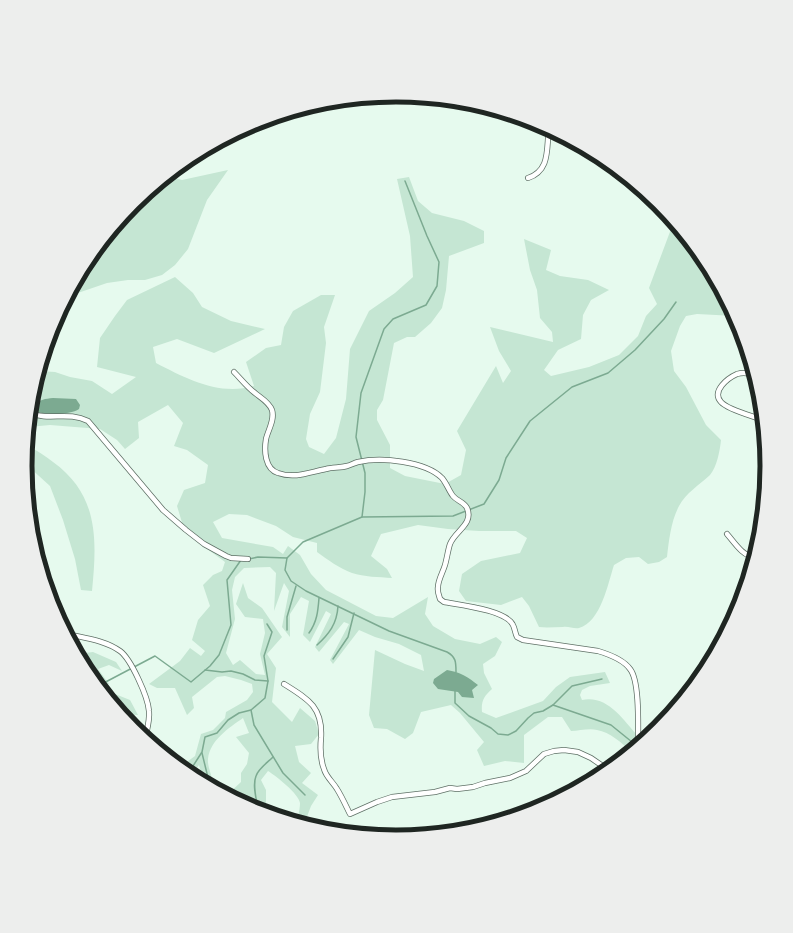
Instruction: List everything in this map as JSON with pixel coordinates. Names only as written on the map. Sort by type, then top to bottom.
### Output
[{"type":"street","points":[[528,178],[536,175],[541,169],[546,158],[548,136]]},
{"type":"street","points":[[234,372],[265,401],[272,411],[272,419],[266,440],[265,450],[266,457],[271,468],[278,473],[302,475],[327,468],[347,466],[369,460],[406,463],[434,472],[441,478],[449,487],[453,496],[467,508],[469,518],[450,544],[438,583],[440,599],[442,601],[498,614],[513,625],[517,637],[523,640],[598,651],[618,659],[631,669],[634,677],[638,706],[638,740]]},
{"type":"street","points":[[749,373],[737,374],[724,382],[718,395],[721,402],[730,408],[758,418]]},
{"type":"street","points":[[36,415],[41,416],[71,415],[88,421],[152,498],[174,520],[204,544],[226,556],[231,558],[248,559]]},
{"type":"street","points":[[727,534],[742,551],[750,556]]},
{"type":"street","points":[[74,636],[99,641],[112,646],[120,651],[131,664],[147,701],[149,719],[146,732]]},
{"type":"street","points":[[284,684],[301,695],[316,709],[320,717],[320,755],[324,771],[337,789],[350,814],[392,797],[435,792],[450,788],[473,788],[485,783],[510,778],[526,771],[544,754],[554,751],[564,750],[578,752],[591,758],[604,767]]},
{"type":"shaded area","points":[[228,170],[207,200],[188,249],[175,265],[162,275],[145,280],[128,280],[107,283],[76,294],[93,264],[122,226],[156,192],[174,178],[182,180]]},
{"type":"shaded area","points":[[409,177],[418,201],[432,213],[464,221],[484,231],[484,243],[449,256],[446,290],[442,308],[431,323],[415,337],[407,337],[394,343],[383,400],[377,410],[377,420],[390,445],[390,468],[405,476],[445,484],[461,475],[466,450],[457,431],[496,366],[503,383],[511,371],[499,351],[490,327],[553,342],[552,332],[540,318],[537,290],[530,270],[524,239],[551,250],[546,270],[560,276],[588,280],[609,290],[591,300],[583,315],[581,339],[558,350],[544,370],[551,376],[589,367],[619,355],[638,336],[646,316],[657,304],[649,288],[672,227],[700,264],[728,316],[697,314],[686,316],[680,326],[671,351],[674,371],[686,387],[706,425],[721,440],[720,449],[716,463],[710,475],[689,493],[682,501],[676,512],[672,524],[667,557],[659,562],[648,564],[639,557],[626,558],[614,565],[598,610],[587,624],[579,628],[539,627],[529,606],[522,597],[501,605],[466,601],[459,591],[462,574],[481,561],[520,553],[527,538],[516,531],[479,531],[418,525],[381,534],[371,556],[387,569],[392,578],[372,577],[347,571],[317,552],[317,543],[293,537],[276,526],[247,515],[229,514],[213,522],[222,538],[273,547],[283,554],[288,546],[300,555],[311,574],[326,590],[376,616],[393,618],[428,597],[425,614],[433,626],[455,639],[480,644],[496,637],[502,642],[495,656],[483,664],[484,673],[492,689],[484,699],[482,712],[496,718],[543,701],[556,687],[570,677],[605,672],[610,683],[590,686],[582,690],[580,695],[582,700],[591,699],[607,705],[620,716],[638,736],[638,740],[627,749],[611,735],[602,731],[587,729],[571,731],[562,717],[548,717],[524,735],[524,763],[505,761],[484,766],[477,750],[484,742],[460,713],[451,705],[421,712],[413,733],[405,739],[387,729],[374,728],[369,715],[375,650],[424,671],[421,655],[399,644],[375,637],[359,630],[333,664],[330,660],[349,624],[344,622],[319,652],[315,647],[331,614],[326,611],[310,642],[303,635],[309,601],[301,597],[290,614],[290,637],[282,627],[289,591],[284,583],[274,611],[276,573],[270,567],[244,568],[235,577],[232,590],[235,619],[226,653],[233,665],[240,660],[256,674],[265,675],[260,654],[265,633],[263,619],[245,617],[236,604],[243,583],[248,598],[262,608],[282,637],[267,654],[276,668],[272,702],[292,722],[300,708],[315,721],[319,734],[311,744],[295,746],[299,762],[311,773],[302,783],[318,795],[311,806],[306,820],[298,816],[300,803],[296,795],[268,771],[261,780],[266,790],[266,807],[231,791],[241,782],[241,773],[247,764],[249,753],[236,737],[249,733],[243,718],[221,735],[212,746],[208,762],[212,781],[202,775],[199,765],[195,771],[185,763],[195,756],[201,734],[213,730],[225,718],[226,712],[247,700],[253,692],[252,684],[225,676],[217,677],[192,697],[194,708],[187,715],[175,688],[157,688],[149,684],[180,661],[190,648],[201,656],[205,651],[192,640],[198,620],[210,606],[203,585],[213,575],[222,571],[225,562],[184,529],[177,506],[184,490],[205,483],[208,465],[187,450],[174,446],[183,423],[168,405],[138,422],[139,438],[125,449],[117,440],[100,429],[50,425],[34,426],[35,419],[44,371],[55,372],[70,377],[92,381],[112,394],[136,377],[97,367],[100,338],[127,300],[175,277],[193,293],[202,307],[231,321],[265,329],[214,353],[177,339],[153,347],[156,363],[191,380],[228,389],[241,389],[254,386],[246,362],[266,348],[281,345],[284,327],[293,311],[321,295],[335,295],[324,327],[326,343],[320,392],[310,414],[306,439],[309,447],[324,454],[336,438],[346,399],[350,349],[369,311],[395,293],[413,277],[410,236],[397,179]]},
{"type":"shaded area","points":[[53,398],[76,399],[80,405],[79,409],[75,411],[59,414],[47,414],[38,412],[37,409],[38,403]]},
{"type":"shaded area","points":[[33,448],[44,455],[68,475],[79,489],[87,504],[92,520],[94,536],[94,572],[92,591],[81,590],[75,559],[63,520],[50,486],[32,470]]},
{"type":"shaded area","points":[[93,652],[116,662],[122,671],[109,665],[98,669],[109,684],[105,685],[84,653]]},
{"type":"shaded area","points":[[447,670],[464,675],[478,685],[472,690],[474,698],[462,697],[458,692],[438,689],[433,683],[434,679]]},
{"type":"shaded area","points":[[110,692],[130,700],[138,715],[130,714]]},
{"type":"waterway","points":[[362,517],[365,492],[365,473],[356,437],[361,393],[384,329],[393,319],[426,305],[437,286],[439,262],[405,181]]},
{"type":"waterway","points":[[287,558],[303,542],[362,517],[453,516],[484,504],[499,480],[506,458],[530,421],[572,387],[608,373],[635,350],[664,319],[676,302]]},
{"type":"waterway","points":[[249,559],[258,557],[287,558],[285,570],[291,581],[306,591],[389,631],[447,652],[455,660],[456,672]]},
{"type":"waterway","points":[[103,683],[155,656],[191,682],[210,666],[219,655],[231,625],[227,580],[241,560]]},
{"type":"waterway","points":[[287,630],[287,617],[296,586]]},
{"type":"waterway","points":[[309,633],[318,612],[319,598]]},
{"type":"waterway","points":[[317,645],[332,628],[336,618],[338,606]]},
{"type":"waterway","points":[[333,659],[348,637],[354,613]]},
{"type":"waterway","points":[[267,624],[272,632],[264,656],[268,681]]},
{"type":"waterway","points":[[190,767],[202,752],[205,737],[217,733],[228,720],[239,713],[251,710],[265,698],[268,681],[255,680],[243,674],[231,671],[222,672],[205,670]]},
{"type":"waterway","points":[[553,705],[572,686],[602,679]]},
{"type":"waterway","points":[[455,690],[455,703],[469,716],[491,728],[498,734],[508,735],[516,731],[534,713],[543,711],[553,705],[611,725],[632,742]]},
{"type":"waterway","points":[[251,710],[254,725],[283,773],[305,795]]},
{"type":"waterway","points":[[202,753],[208,779]]},
{"type":"waterway","points":[[257,803],[255,780],[257,773],[273,757]]}]
